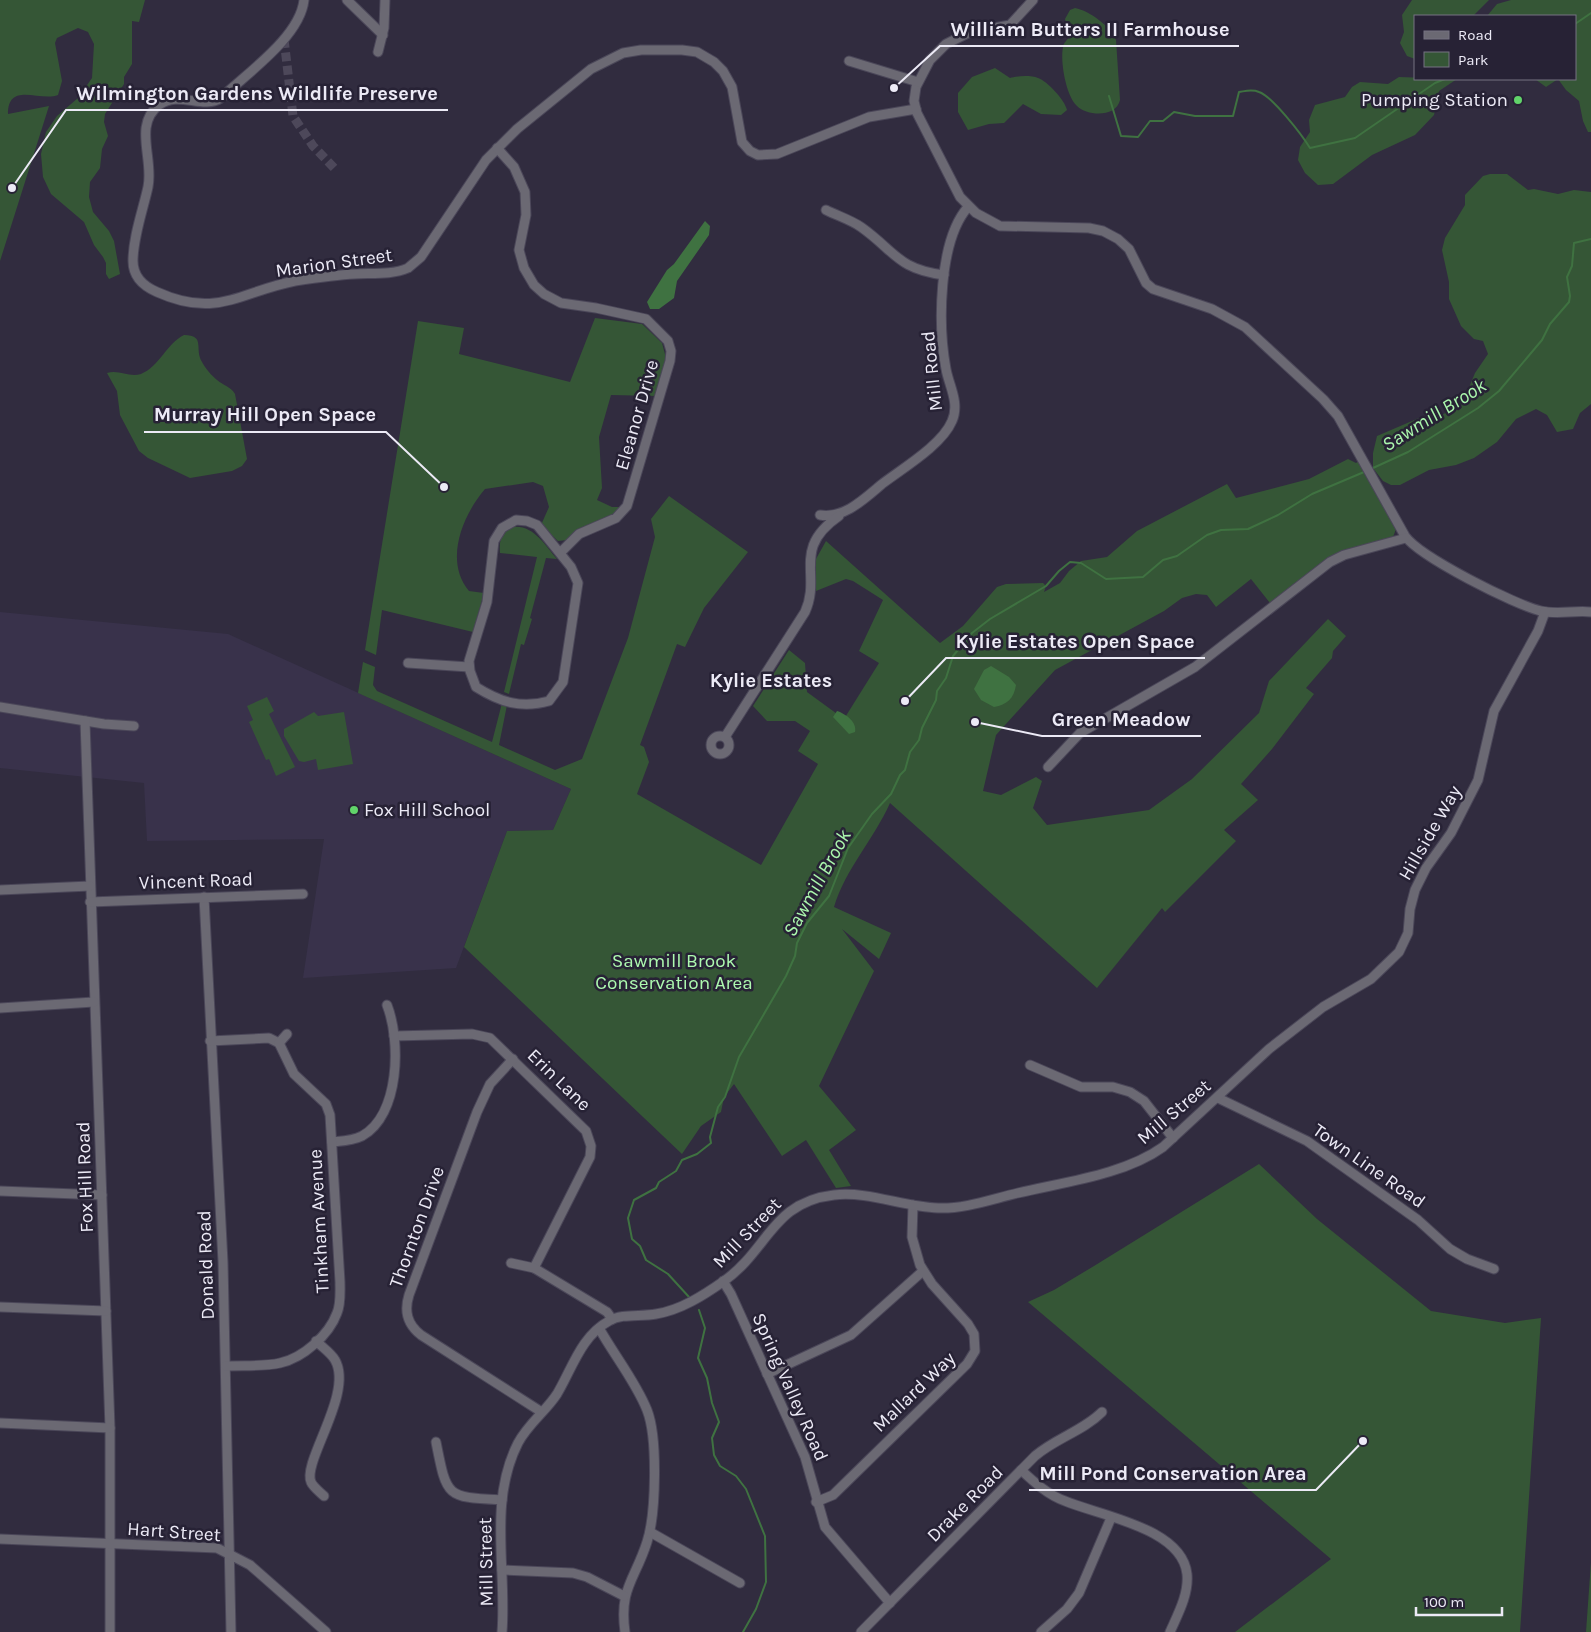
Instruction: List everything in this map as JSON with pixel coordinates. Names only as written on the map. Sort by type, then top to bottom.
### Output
[{"type":"street","name":"Marion Street","points":[[304,0],[299,20],[284,39],[221,98],[212,102],[172,98],[150,114],[145,134],[149,178],[134,252],[135,273],[141,282],[152,290],[182,301],[204,305],[228,302],[295,282],[338,275],[399,271],[410,267],[433,239],[479,168],[497,148]]},
{"type":"street","points":[[347,0],[383,35]]},
{"type":"street","points":[[378,52],[383,35],[385,0]]},
{"type":"street","points":[[1033,0],[1010,25],[968,33],[946,44],[930,60],[918,82],[915,96],[916,109],[946,174],[968,207],[1003,227],[1084,227],[1103,230],[1118,239],[1129,249],[1146,282],[1153,289],[1212,309],[1245,327],[1310,387],[1338,416],[1406,538],[1419,551],[1516,601],[1545,612],[1591,612]]},
{"type":"street","points":[[497,148],[522,125],[598,64],[623,53],[641,50],[690,50],[714,62],[723,71],[732,87],[742,142],[750,152],[758,155],[767,156],[783,152],[868,117],[916,109]]},
{"type":"street","points":[[848,61],[918,82]]},
{"type":"street","name":"Eleanor Drive","points":[[497,148],[514,167],[525,192],[526,214],[519,250],[524,268],[534,285],[544,294],[561,303],[596,308],[646,319],[666,338],[671,351],[670,361],[627,506],[612,521],[579,534],[561,552]]},
{"type":"street","name":"Mill Road","points":[[725,737],[805,612],[809,598],[809,563],[813,547],[825,527],[934,443],[953,420],[955,404],[944,353],[944,275],[950,239],[958,220],[968,207]]},
{"type":"street","points":[[826,210],[862,228],[888,252],[906,264],[930,273],[944,275]]},
{"type":"street","points":[[820,515],[841,514]]},
{"type":"street","points":[[516,520],[532,522],[561,552],[572,567],[578,583],[563,682],[548,701],[525,706],[510,703],[476,687],[469,667],[469,661],[487,602],[494,541],[498,532],[506,524],[516,520]]},
{"type":"street","points":[[1048,767],[1080,733],[1195,668],[1330,562],[1344,555],[1406,538]]},
{"type":"street","name":"Hillside Way","points":[[1227,1088],[1269,1049],[1316,1012],[1359,988],[1376,976],[1401,949],[1408,933],[1410,909],[1415,890],[1426,868],[1451,833],[1478,780],[1494,711],[1538,631],[1545,612]]},
{"type":"street","points":[[408,663],[469,667]]},
{"type":"street","points":[[0,707],[104,724],[134,726]]},
{"type":"street","name":"Fox Hill Road","points":[[85,720],[110,1428],[110,1632]]},
{"type":"street","points":[[0,890],[90,886]]},
{"type":"street","name":"Vincent Road","points":[[90,902],[303,894]]},
{"type":"street","name":"Donald Road","points":[[204,897],[226,1366],[231,1632]]},
{"type":"street","points":[[0,1008],[94,1002]]},
{"type":"street","points":[[332,1142],[356,1139],[366,1133],[377,1122],[395,1077],[393,1021],[386,1005]]},
{"type":"street","points":[[210,1041],[269,1038],[279,1043],[287,1034]]},
{"type":"street","name":"Erin Lane","points":[[394,1036],[480,1034],[496,1042],[581,1124],[588,1134],[591,1146],[588,1162],[534,1268]]},
{"type":"street","name":"Tinkham Avenue","points":[[226,1366],[280,1363],[302,1354],[332,1323],[339,1304],[332,1142],[327,1106],[294,1074],[279,1043]]},
{"type":"street","name":"Thornton Drive","points":[[514,1059],[490,1084],[477,1112],[409,1294],[406,1314],[411,1326],[421,1335],[540,1412]]},
{"type":"street","points":[[1030,1066],[1080,1087],[1112,1087],[1130,1092],[1144,1101],[1173,1138]]},
{"type":"street","name":"Mill Street","points":[[502,1632],[504,1596],[500,1541],[502,1500],[508,1471],[518,1444],[540,1412],[557,1394],[585,1342],[599,1328],[612,1319],[670,1311],[690,1302],[723,1282],[752,1256],[783,1215],[805,1202],[824,1196],[850,1194],[913,1205],[942,1208],[959,1207],[1112,1170],[1150,1155],[1173,1138],[1227,1088]]},
{"type":"street","name":"Town Line Road","points":[[1218,1098],[1307,1141],[1411,1215],[1450,1249],[1467,1259],[1494,1269]]},
{"type":"street","points":[[0,1191],[102,1195]]},
{"type":"street","name":"Mallard Way","points":[[816,1502],[834,1495],[967,1364],[974,1354],[976,1343],[972,1329],[932,1284],[915,1254],[912,1237],[913,1205]]},
{"type":"street","points":[[511,1263],[534,1268],[607,1312],[612,1319]]},
{"type":"street","points":[[767,1374],[851,1335],[923,1271]]},
{"type":"street","name":"Spring Valley Road","points":[[723,1282],[805,1457],[816,1502],[828,1531],[890,1602]]},
{"type":"street","points":[[0,1307],[106,1311]]},
{"type":"street","points":[[599,1328],[642,1400],[650,1419],[653,1466],[650,1532],[624,1596],[625,1632]]},
{"type":"street","points":[[316,1341],[333,1357],[339,1373],[333,1409],[310,1470],[312,1484],[324,1496]]},
{"type":"street","name":"Drake Road","points":[[861,1632],[1021,1470],[1051,1443],[1091,1423],[1102,1412]]},
{"type":"street","points":[[0,1423],[110,1428]]},
{"type":"street","points":[[436,1442],[443,1472],[453,1492],[463,1498],[502,1500]]},
{"type":"street","points":[[1021,1470],[1041,1487],[1063,1501],[1161,1536],[1172,1545],[1181,1556],[1186,1570],[1186,1588],[1170,1632]]},
{"type":"street","points":[[1041,1632],[1067,1609],[1079,1593],[1111,1518]]},
{"type":"street","points":[[650,1532],[740,1583]]},
{"type":"street","name":"Hart Street","points":[[0,1539],[209,1547],[230,1553],[250,1565],[326,1632]]},
{"type":"street","points":[[502,1570],[573,1573],[587,1577],[624,1596]]},
{"type":"shaded area","points":[[705,221],[710,226],[709,235],[677,281],[674,298],[659,309],[650,309],[647,302],[667,270],[674,264]]},
{"type":"shaded area","name":"Fox Hill School","points":[[0,612],[228,634],[571,789],[553,830],[507,831],[456,968],[303,978],[324,839],[147,841],[144,783],[0,768]]},
{"type":"shaded area","points":[[991,666],[1009,677],[1016,685],[1014,694],[1009,700],[1003,705],[994,707],[981,700],[974,689],[984,670]]},
{"type":"shaded area","points":[[837,711],[850,719],[854,725],[855,732],[849,734],[833,717]]},
{"type":"green space","points":[[0,0],[145,0],[139,22],[132,21],[132,64],[124,77],[124,84],[105,114],[104,122],[108,136],[102,149],[100,168],[90,182],[89,197],[93,212],[109,231],[114,241],[120,274],[109,279],[106,274],[106,263],[94,245],[84,222],[51,194],[43,177],[41,154],[46,132],[57,116],[78,98],[92,78],[94,44],[88,32],[78,28],[57,38],[55,43],[62,81],[58,95],[19,95],[13,98],[9,104],[8,114],[49,106],[0,261]]},
{"type":"green space","points":[[1412,0],[1489,0],[1474,15],[1414,15],[1414,59],[1407,56],[1400,43],[1404,32],[1402,15]]},
{"type":"green space","points":[[1511,0],[1591,0],[1591,132],[1588,132],[1583,121],[1579,101],[1566,90],[1559,80],[1576,80],[1576,15],[1488,15],[1497,4]]},
{"type":"green space","points":[[1075,8],[1087,12],[1099,20],[1116,40],[1120,100],[1113,110],[1101,114],[1087,112],[1077,106],[1067,87],[1062,61],[1063,46],[1069,37],[1065,19],[1070,10]]},
{"type":"green space","points":[[995,68],[1010,78],[1028,76],[1042,80],[1059,96],[1067,110],[1061,115],[1041,114],[1023,104],[1004,123],[989,124],[968,130],[958,112],[958,93],[972,77]]},
{"type":"green space","points":[[1399,77],[1414,78],[1414,80],[1456,80],[1439,91],[1434,115],[1415,135],[1372,155],[1333,184],[1318,185],[1305,173],[1298,160],[1300,147],[1310,132],[1309,120],[1315,105],[1345,97],[1352,87],[1360,82],[1388,84]]},
{"type":"green space","points":[[1536,80],[1556,80],[1546,87]]},
{"type":"green space","points":[[1507,174],[1528,190],[1534,189],[1558,194],[1574,190],[1591,192],[1591,404],[1580,413],[1573,429],[1557,432],[1547,415],[1536,409],[1516,419],[1497,442],[1474,458],[1456,465],[1429,470],[1400,485],[1391,485],[1383,481],[1373,468],[1373,453],[1377,436],[1419,418],[1436,417],[1448,412],[1468,390],[1475,373],[1488,354],[1483,341],[1474,339],[1461,326],[1449,299],[1449,282],[1442,250],[1445,238],[1465,205],[1465,195],[1483,176]]},
{"type":"green space","points":[[595,318],[642,324],[662,343],[666,358],[656,396],[611,395],[599,437],[602,488],[597,500],[612,507],[621,507],[612,517],[567,540],[558,541],[541,525],[549,507],[543,486],[533,482],[485,489],[469,512],[463,525],[457,553],[462,579],[469,591],[484,593],[473,632],[382,610],[376,655],[365,650],[418,321],[464,328],[459,354],[570,382]]},
{"type":"green space","points":[[184,335],[195,337],[200,357],[205,367],[235,394],[247,459],[242,466],[232,471],[190,478],[148,458],[139,451],[120,415],[117,391],[107,373],[141,374],[153,366],[172,344]]},
{"type":"green space","name":"Sawmill Brook Conservation Area","points":[[1348,459],[1356,463],[1359,461],[1396,529],[1393,537],[1341,553],[1270,603],[1251,579],[1216,607],[1207,595],[1196,594],[1182,598],[1164,611],[1055,670],[996,735],[983,791],[1001,795],[1036,777],[1042,781],[1033,808],[1047,825],[1149,810],[1192,779],[1259,713],[1269,681],[1328,619],[1346,636],[1333,651],[1332,658],[1306,688],[1314,694],[1272,749],[1241,784],[1258,800],[1224,830],[1236,841],[1165,912],[1162,908],[1097,988],[890,803],[846,879],[834,907],[891,933],[879,959],[842,929],[874,971],[819,1086],[856,1130],[829,1150],[851,1186],[836,1188],[806,1140],[782,1156],[734,1084],[724,1097],[721,1112],[701,1126],[682,1154],[464,947],[507,831],[553,830],[571,789],[358,693],[363,662],[375,667],[373,685],[377,691],[492,742],[502,703],[507,705],[499,745],[555,770],[582,759],[628,638],[655,537],[651,519],[669,496],[748,552],[704,608],[685,647],[677,644],[640,745],[644,747],[649,762],[637,794],[761,865],[818,764],[798,751],[810,731],[795,721],[767,721],[753,706],[789,650],[805,663],[807,692],[844,719],[879,663],[859,651],[883,600],[853,581],[846,579],[816,591],[816,559],[826,541],[940,643],[963,626],[997,587],[1006,584],[1043,583],[1046,586],[1044,592],[1060,583],[1069,571],[1081,561],[1107,557],[1137,531],[1227,484],[1236,498],[1309,479]]},
{"type":"green space","points":[[512,527],[519,527],[532,532],[557,559],[546,558],[530,618],[532,619],[524,645],[521,644],[509,694],[504,692],[537,557],[500,553],[502,537]]},
{"type":"green space","points":[[267,697],[274,711],[269,714],[295,767],[276,776],[269,759],[266,760],[249,722],[253,720],[247,706]]},
{"type":"green space","points":[[314,712],[318,716],[344,712],[353,764],[318,770],[316,759],[304,762],[299,761],[284,736],[284,729]]},
{"type":"green space","points":[[1259,1164],[1317,1219],[1431,1311],[1505,1323],[1541,1318],[1520,1632],[1235,1632],[1331,1559],[1028,1302],[1054,1290]]},
{"type":"green space","points":[[1591,1562],[1591,1632],[1586,1632]]},
{"type":"waterway","points":[[1576,23],[1591,13]]},
{"type":"waterway","points":[[1109,96],[1121,136],[1138,137],[1150,121],[1163,121],[1174,112],[1195,116],[1233,116],[1239,92],[1256,91],[1265,95],[1279,108],[1310,148],[1355,138],[1435,83],[1442,80]]},
{"type":"waterway","name":"Sawmill Brook","points":[[1373,468],[1408,452],[1478,408],[1499,391],[1542,340],[1550,324],[1569,302],[1567,277],[1572,266],[1574,243],[1591,239]]},
{"type":"waterway","name":"Sawmill Brook","points":[[689,1297],[668,1274],[646,1260],[640,1246],[632,1239],[628,1218],[634,1200],[656,1188],[659,1182],[676,1171],[682,1160],[697,1154],[711,1143],[710,1137],[718,1107],[725,1097],[739,1057],[786,976],[795,956],[797,943],[807,923],[829,896],[848,848],[872,814],[891,794],[900,775],[905,770],[910,752],[919,740],[922,728],[936,700],[937,691],[946,678],[953,656],[972,633],[990,619],[1046,586],[1070,562],[1081,563],[1106,579],[1143,577],[1163,560],[1177,556],[1207,535],[1221,530],[1248,529],[1278,515],[1312,494],[1364,472]]},
{"type":"waterway","name":"Sawmill Brook","points":[[699,1310],[705,1328],[698,1358],[707,1378],[712,1403],[719,1422],[712,1438],[714,1455],[720,1466],[736,1476],[746,1489],[765,1536],[766,1582],[756,1609],[743,1632]]},
{"type":"tunnel","points":[[284,39],[293,116],[313,146],[336,170]]},
{"type":"place","name":"William Butters II Farmhouse","points":[[894,88]]},
{"type":"place","name":"Pumping Station","points":[[1518,100]]},
{"type":"place","name":"Wilmington Gardens Wildlife Preserve","points":[[12,188]]},
{"type":"place","name":"Murray Hill Open Space","points":[[444,487]]},
{"type":"place","name":"Kylie Estates Open Space","points":[[905,701]]},
{"type":"place","name":"Green Meadow","points":[[975,722]]},
{"type":"place","name":"Fox Hill School","points":[[354,810]]},
{"type":"place","name":"Mill Pond Conservation Area","points":[[1363,1441]]},
{"type":"district","name":"Kylie Estates","points":[[771,680]]}]
